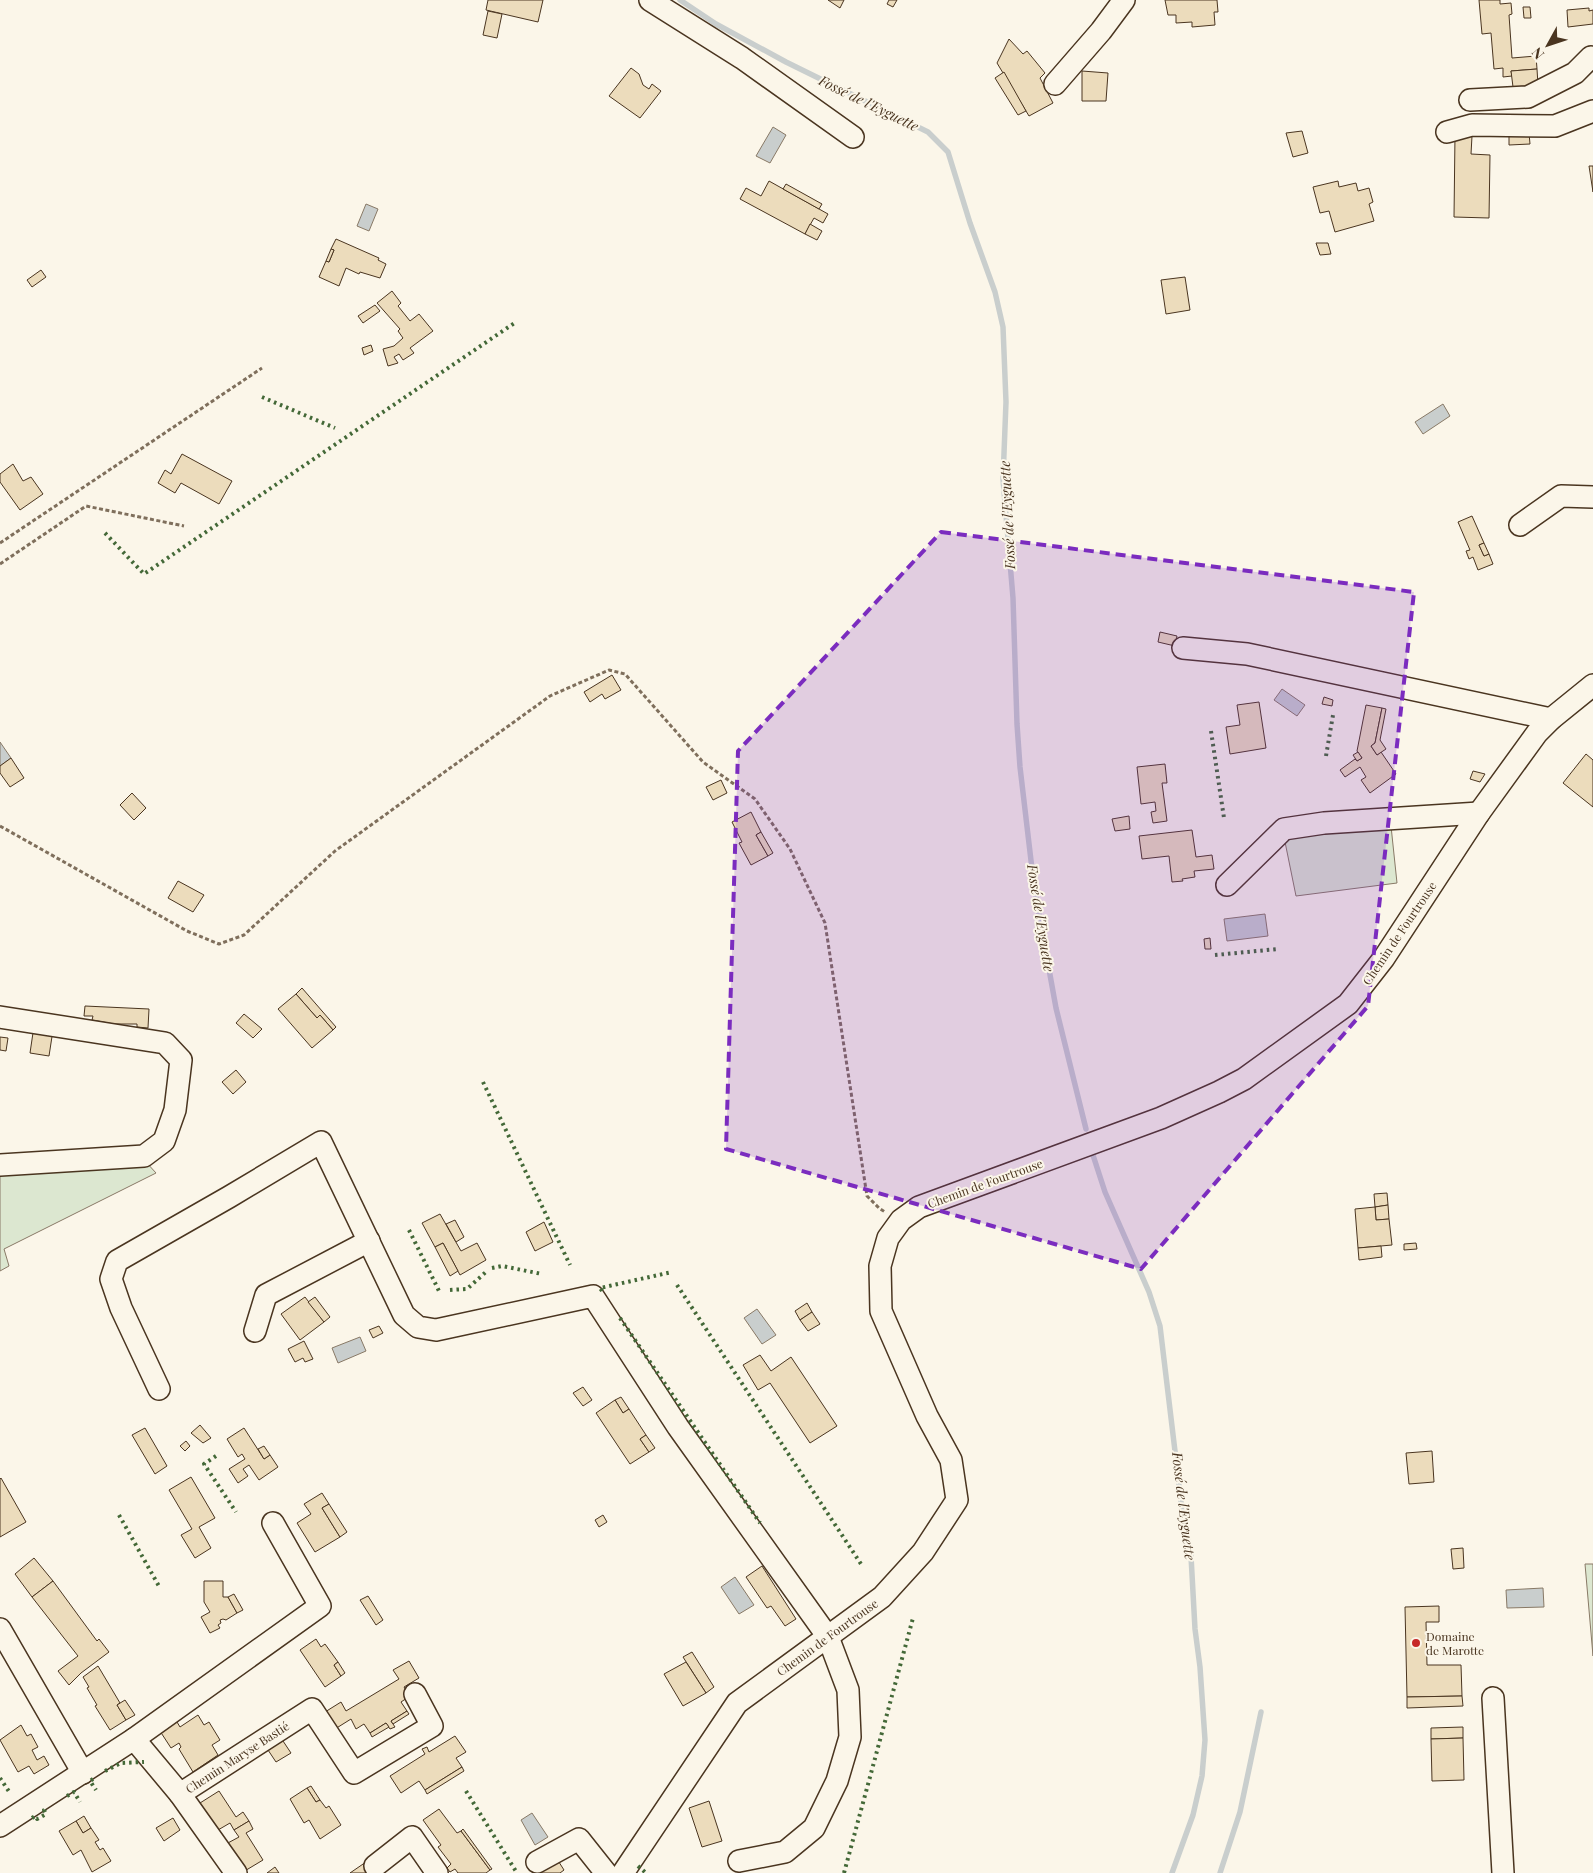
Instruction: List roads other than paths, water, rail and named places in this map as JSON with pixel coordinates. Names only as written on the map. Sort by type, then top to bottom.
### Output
[{"type":"street","points":[[650,0],[749,64],[853,136]]},
{"type":"street","points":[[1054,84],[1101,31],[1124,0]]},
{"type":"street","points":[[1470,100],[1528,97],[1576,73],[1592,57]]},
{"type":"street","points":[[1447,132],[1472,125],[1554,126],[1593,112]]},
{"type":"street","points":[[1520,525],[1561,496],[1593,497]]},
{"type":"street","points":[[1183,648],[1247,654],[1551,719]]},
{"type":"street","name":"Chemin de Fourtrouse","points":[[623,1873],[737,1703],[882,1598],[923,1552],[957,1500],[951,1460],[927,1416],[881,1311],[880,1266],[888,1238],[900,1220],[919,1207],[1161,1118],[1244,1079],[1348,1004],[1384,958],[1478,813],[1537,733],[1551,719],[1593,685]]},
{"type":"street","points":[[1227,885],[1284,829],[1324,823],[1478,813]]},
{"type":"street","points":[[0,1017],[165,1044],[181,1060],[175,1110],[164,1141],[144,1156],[0,1165]]},
{"type":"street","points":[[159,1389],[121,1308],[111,1279],[117,1261],[229,1198],[321,1142],[404,1315],[418,1327],[436,1330],[593,1296],[678,1427],[828,1637],[848,1690],[850,1737],[837,1781],[814,1828],[785,1852],[739,1861]]},
{"type":"street","points":[[255,1331],[266,1295],[369,1241]]},
{"type":"street","points":[[0,1826],[134,1739],[320,1606],[273,1523]]},
{"type":"street","points":[[0,1629],[83,1773]]},
{"type":"street","name":"Chemin Maryse Bastié","points":[[134,1739],[180,1794],[312,1709],[354,1773],[432,1726],[415,1694]]},
{"type":"street","points":[[1493,1698],[1503,1873]]},
{"type":"street","points":[[180,1794],[236,1873]]},
{"type":"street","points":[[375,1866],[412,1837],[437,1873]]},
{"type":"street","points":[[537,1862],[579,1839],[606,1873]]},
{"type":"waterway","name":"Fossé de l'Eyguette","points":[[680,0],[716,24],[786,62],[928,132],[948,152],[970,223],[995,292],[1003,327],[1006,402],[1003,479],[1013,598],[1020,767],[1034,886],[1056,1008],[1086,1129]]},
{"type":"waterway","name":"Fossé de l'Eyguette","points":[[1091,1149],[1105,1192],[1149,1292],[1160,1326],[1183,1518],[1191,1556],[1195,1629],[1200,1667],[1205,1740],[1202,1776],[1193,1815],[1172,1873]]},
{"type":"waterway","points":[[1220,1873],[1240,1812],[1261,1712]]},
{"type":"place","name":"Domaine de Marotte","points":[[1416,1643]]}]
